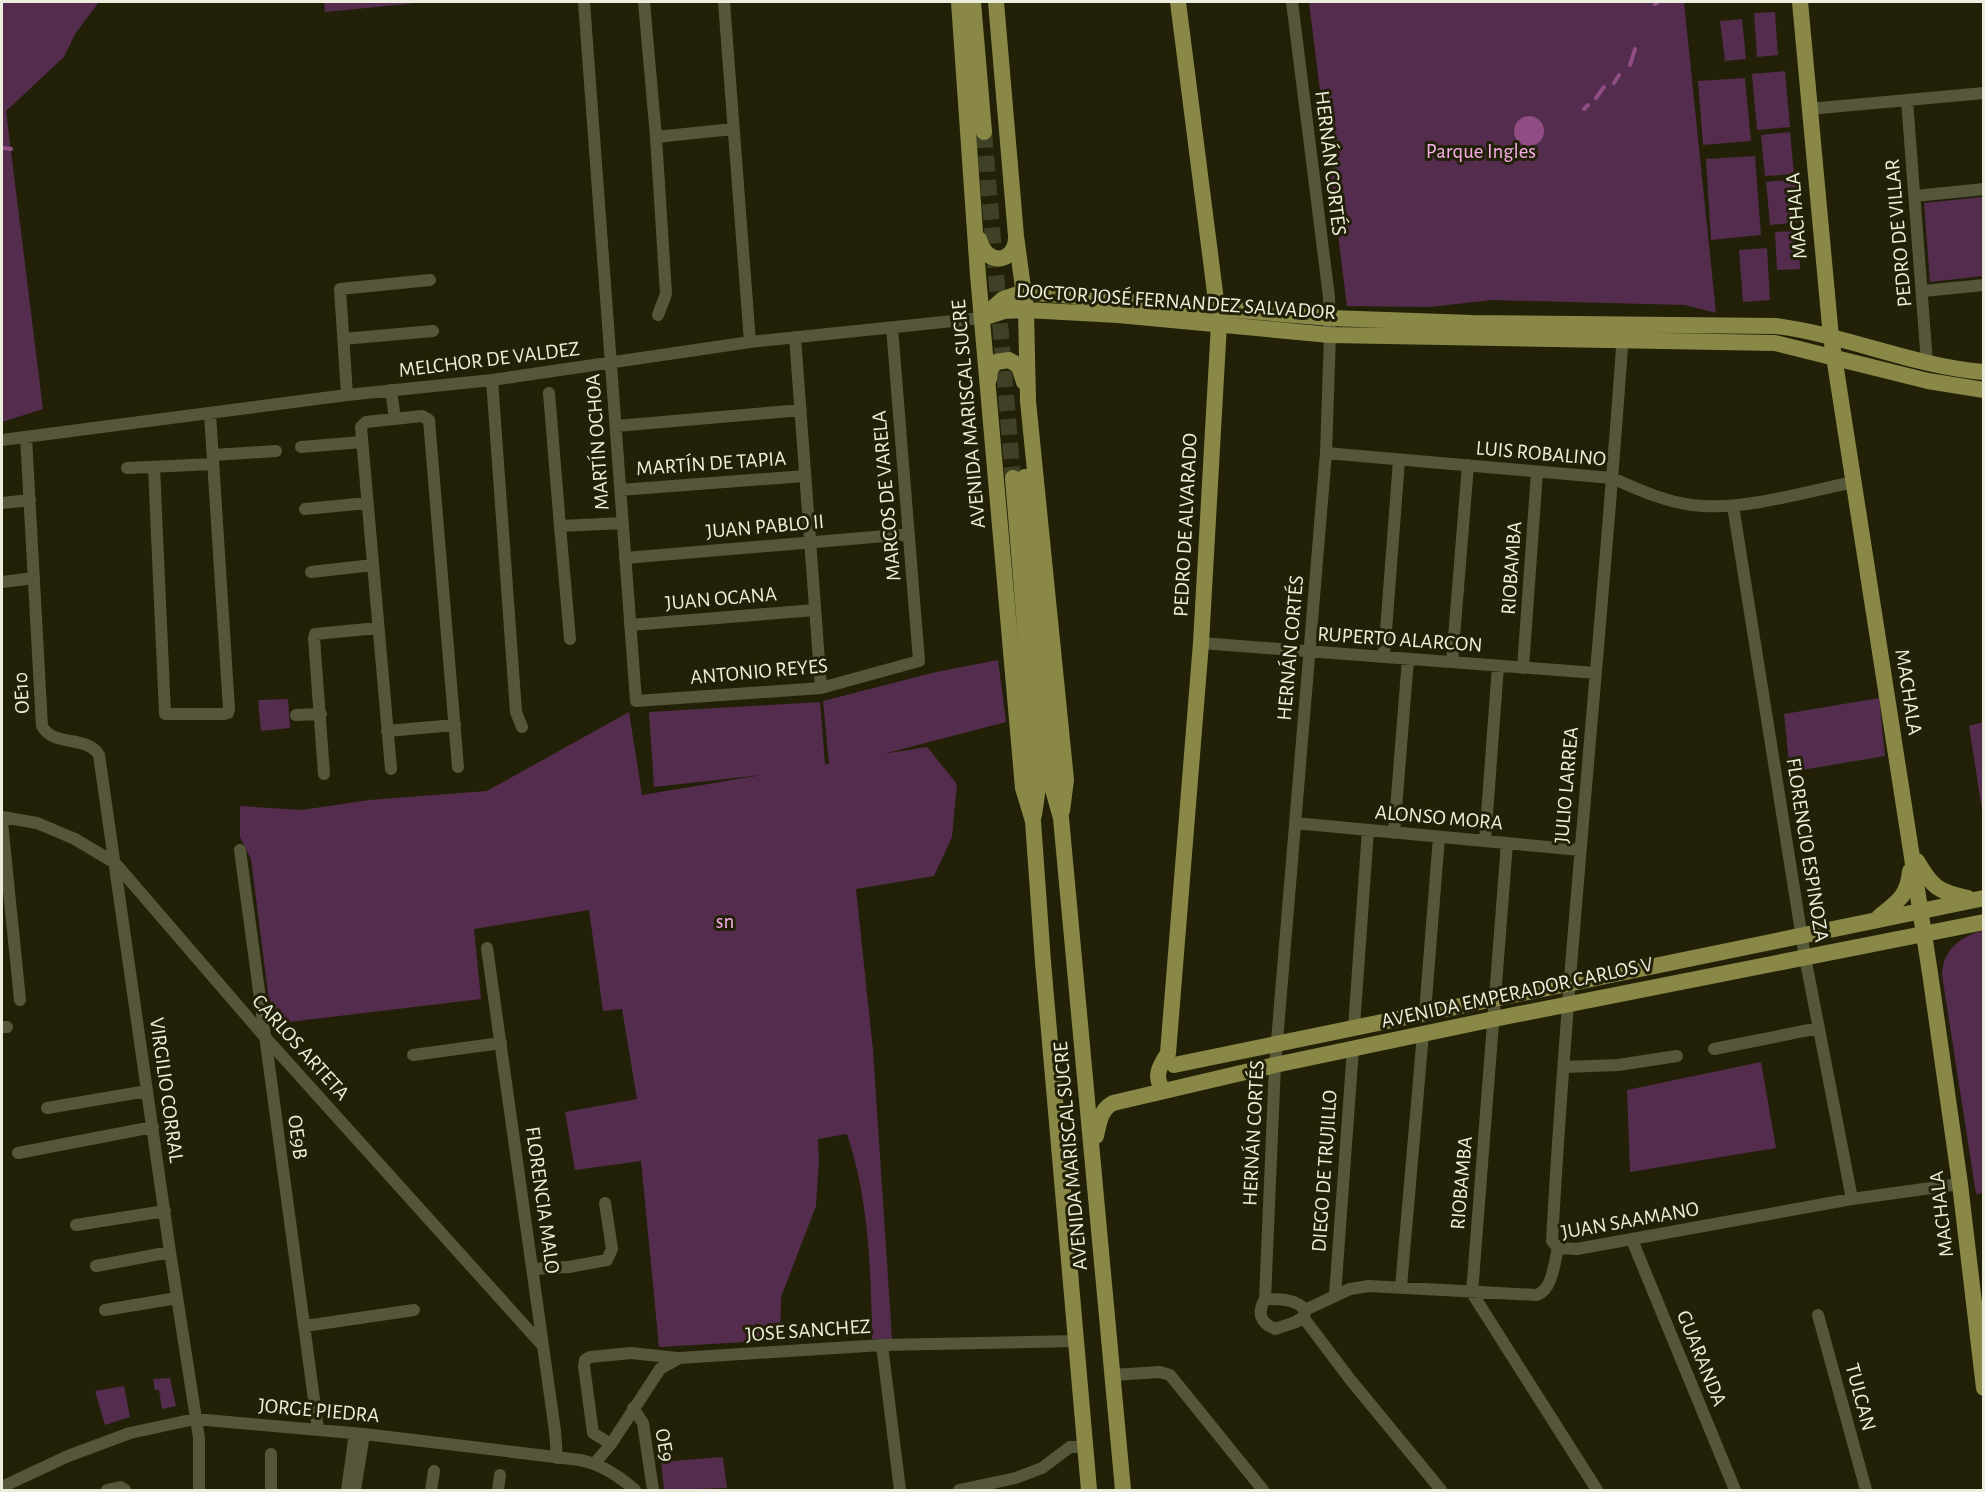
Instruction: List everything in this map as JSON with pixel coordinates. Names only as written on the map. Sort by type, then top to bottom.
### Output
[{"type":"main road","name":"AVENIDA MARISCAL SUCRE","points":[[959,2],[982,318],[1023,788],[1033,821]]},
{"type":"main road","points":[[973,2],[989,132],[984,2]]},
{"type":"main road","name":"AVENIDA MARISCAL SUCRE","points":[[996,2],[1016,236],[1026,310],[1028,401],[1066,780],[1061,818]]},
{"type":"main road","name":"PEDRO DE ALVARADO","points":[[1169,1090],[1158,1083],[1157,1075],[1171,1059],[1201,643],[1218,316],[1178,2]]},
{"type":"main road","name":"MACHALA","points":[[1800,2],[1831,337],[1930,973],[1960,1184],[1983,1388]]},
{"type":"main road","points":[[975,223],[981,247],[990,258],[1009,254],[1016,243],[1016,236]]},
{"type":"main road","name":"DOCTOR JOSÉ FERNANDEZ SALVADOR","points":[[982,318],[1003,299],[1024,292],[1218,316],[1330,335],[1775,343],[1928,381],[1983,390]]},
{"type":"main road","name":"DOCTOR JOSÉ FERNANDEZ SALVADOR","points":[[982,318],[1026,310],[1472,323],[1776,326],[1831,337],[1928,363],[1983,372]]},
{"type":"main road","points":[[988,383],[990,369],[996,363],[1001,360],[1014,362],[1019,366],[1022,374],[1028,401]]},
{"type":"main road","name":"AVENIDA MARISCAL SUCRE","points":[[1089,1491],[1033,821],[1038,787],[1019,477],[1052,786],[1061,818],[1123,1491]]},
{"type":"main road","points":[[1911,853],[1927,879],[1937,889],[1950,895],[1979,899]]},
{"type":"main road","points":[[1874,920],[1899,901],[1906,892],[1909,885],[1911,853]]},
{"type":"main road","name":"AVENIDA EMPERADOR CARLOS V","points":[[1171,1059],[1277,1043],[1979,899]]},
{"type":"main road","points":[[1930,973],[1940,942],[1950,933],[1975,924]]},
{"type":"main road","name":"AVENIDA EMPERADOR CARLOS V","points":[[1093,1149],[1102,1113],[1106,1106],[1113,1103],[1275,1065],[1494,1019],[1975,924]]},
{"type":"street","name":"MARTÍN OCHOA","points":[[584,2],[636,701]]},
{"type":"street","points":[[644,2],[657,137],[666,294],[658,315]]},
{"type":"street","points":[[724,2],[750,342]]},
{"type":"street","name":"HERNÁN CORTÉS","points":[[1264,1299],[1275,1065],[1326,453],[1330,335],[1330,318],[1292,2]]},
{"type":"street","points":[[1809,109],[1983,93]]},
{"type":"street","name":"PEDRO DE VILLAR","points":[[1907,100],[1928,363]]},
{"type":"street","points":[[657,137],[733,129]]},
{"type":"street","points":[[1916,196],[1983,189]]},
{"type":"street","points":[[347,395],[340,289],[430,280]]},
{"type":"street","points":[[1923,291],[1983,285]]},
{"type":"street","name":"MELCHOR DE VALDEZ","points":[[2,440],[347,395],[492,380],[750,342],[982,318]]},
{"type":"street","name":"JULIO LARREA","points":[[1558,1248],[1552,1241],[1570,982],[1624,324]]},
{"type":"street","name":"MARCOS DE VARELA","points":[[892,328],[919,661]]},
{"type":"street","points":[[343,339],[433,331]]},
{"type":"street","points":[[795,337],[821,688]]},
{"type":"street","points":[[492,380],[516,712],[522,727]]},
{"type":"street","points":[[391,390],[395,419]]},
{"type":"street","points":[[549,393],[570,639]]},
{"type":"street","points":[[616,426],[801,410]]},
{"type":"street","points":[[153,466],[165,714],[228,713],[210,414]]},
{"type":"street","points":[[391,769],[362,442],[363,424],[422,416],[429,420],[458,767]]},
{"type":"street","name":"OE10","points":[[26,437],[42,726],[45,731]]},
{"type":"street","points":[[301,447],[362,442]]},
{"type":"street","points":[[127,468],[276,451]]},
{"type":"street","name":"LUIS ROBALINO","points":[[1326,453],[1612,478],[1652,495],[1702,507],[1733,506],[1854,482]]},
{"type":"street","points":[[1384,657],[1399,460]]},
{"type":"street","points":[[1452,662],[1468,465]]},
{"type":"street","name":"RIOBAMBA","points":[[1523,668],[1537,472]]},
{"type":"street","name":"MARTÍN DE TAPIA","points":[[620,490],[805,476]]},
{"type":"street","points":[[2,503],[30,500]]},
{"type":"street","points":[[305,509],[367,503]]},
{"type":"street","name":"FLORENCIO ESPINOZA","points":[[1733,506],[1805,957],[1852,1199]]},
{"type":"street","points":[[560,526],[623,523]]},
{"type":"street","name":"JUAN PABLO II","points":[[625,558],[909,534]]},
{"type":"street","points":[[311,572],[373,566]]},
{"type":"street","points":[[2,582],[34,578]]},
{"type":"street","name":"JUAN OCANA","points":[[630,625],[815,610]]},
{"type":"street","points":[[324,774],[315,634],[378,628]]},
{"type":"street","name":"RUPERTO ALARCON","points":[[1201,643],[1596,673]]},
{"type":"street","points":[[1394,832],[1408,659]]},
{"type":"street","name":"ANTONIO REYES","points":[[636,701],[821,688],[919,661]]},
{"type":"street","points":[[1485,841],[1498,666]]},
{"type":"street","points":[[296,715],[321,714]]},
{"type":"street","points":[[387,730],[455,725]]},
{"type":"street","name":"VIRGILIO CORRAL","points":[[45,731],[49,735],[91,746],[99,755],[199,1438],[199,1491]]},
{"type":"street","name":"CARLOS ARTETA","points":[[2,817],[37,823],[75,839],[115,863],[264,1036],[543,1346]]},
{"type":"street","points":[[2,822],[20,1000]]},
{"type":"street","name":"ALONSO MORA","points":[[1295,823],[1580,850]]},
{"type":"street","points":[[1354,1027],[1368,830]]},
{"type":"street","points":[[1425,1012],[1439,837]]},
{"type":"street","name":"RIOBAMBA","points":[[1472,1293],[1507,843]]},
{"type":"street","name":"OE9B","points":[[240,850],[318,1429]]},
{"type":"street","name":"FLORENCIA MALO","points":[[488,948],[555,1431],[556,1458]]},
{"type":"street","points":[[1714,1049],[1819,1028]]},
{"type":"street","points":[[1401,1287],[1423,1034]]},
{"type":"street","points":[[413,1055],[501,1042]]},
{"type":"street","name":"DIEGO DE TRUJILLO","points":[[1335,1295],[1353,1049]]},
{"type":"street","points":[[1564,1067],[1618,1065],[1677,1056]]},
{"type":"street","points":[[47,1108],[147,1091]]},
{"type":"street","points":[[18,1153],[153,1127]]},
{"type":"street","name":"JUAN SAAMANO","points":[[1304,1313],[1335,1295],[1350,1289],[1369,1286],[1533,1296],[1542,1294],[1548,1286],[1558,1248],[1577,1249],[1852,1199],[1960,1184]]},
{"type":"street","points":[[533,1269],[569,1267],[607,1260],[612,1249],[605,1203]]},
{"type":"street","points":[[76,1225],[165,1211]]},
{"type":"street","name":"GUARANDA","points":[[1632,1240],[1735,1491]]},
{"type":"street","points":[[96,1266],[170,1252]]},
{"type":"street","points":[[1472,1293],[1597,1491]]},
{"type":"street","points":[[105,1311],[177,1298]]},
{"type":"street","points":[[1304,1313],[1296,1322],[1275,1329],[1266,1325],[1260,1316],[1260,1307],[1264,1299],[1296,1303],[1304,1313],[1349,1378],[1441,1491]]},
{"type":"street","points":[[305,1326],[414,1310]]},
{"type":"street","name":"TULCAN","points":[[1818,1315],[1866,1491]]},
{"type":"street","name":"JOSE SANCHEZ","points":[[611,1444],[593,1433],[584,1366],[585,1360],[590,1357],[631,1353],[679,1358],[882,1345],[1077,1341]]},
{"type":"street","points":[[882,1345],[900,1491]]},
{"type":"street","points":[[595,1463],[611,1444],[660,1369],[679,1358]]},
{"type":"street","points":[[1112,1375],[1166,1373],[1170,1375],[1263,1491]]},
{"type":"street","name":"OE9","points":[[633,1408],[643,1423],[653,1491]]},
{"type":"street","name":"JORGE PIEDRA","points":[[2,1487],[68,1456],[130,1433],[195,1419],[318,1429],[595,1463],[635,1491]]},
{"type":"street","points":[[347,1491],[359,1434]]},
{"type":"street","points":[[355,1491],[359,1434]]},
{"type":"street","points":[[959,1491],[1016,1478],[1042,1468],[1070,1447],[1085,1447]]},
{"type":"street","points":[[271,1455],[271,1491]]},
{"type":"street","points":[[431,1491],[434,1471]]},
{"type":"street","points":[[498,1491],[500,1475]]},
{"type":"street","points":[[107,1491],[120,1487],[125,1491]]},
{"type":"green space","points":[[2,2],[99,2],[75,34],[64,57],[6,111],[43,409],[2,422]]},
{"type":"green space","points":[[324,2],[427,2],[325,12]]},
{"type":"green space","name":"Parque Ingles","points":[[1309,2],[1684,2],[1716,313],[1685,305],[1492,300],[1430,307],[1347,306]]},
{"type":"green space","points":[[1775,12],[1778,55],[1757,57],[1754,13]]},
{"type":"green space","points":[[1742,19],[1746,59],[1725,61],[1720,21]]},
{"type":"green space","points":[[1785,71],[1790,127],[1757,130],[1752,74]]},
{"type":"green space","points":[[1745,78],[1751,141],[1703,145],[1698,81]]},
{"type":"green space","points":[[1790,132],[1794,174],[1765,176],[1761,135]]},
{"type":"green space","points":[[1755,156],[1761,235],[1711,240],[1706,159]]},
{"type":"green space","points":[[1796,179],[1800,222],[1770,225],[1766,182]]},
{"type":"green space","points":[[1983,197],[1983,276],[1930,282],[1924,203]]},
{"type":"green space","points":[[1798,231],[1800,269],[1777,270],[1775,232]]},
{"type":"green space","points":[[1767,248],[1770,300],[1743,302],[1739,250]]},
{"type":"green space","name":"sn","points":[[998,660],[1006,722],[883,754],[927,747],[957,784],[952,837],[934,876],[856,889],[873,1050],[892,1339],[872,1339],[871,1287],[864,1209],[847,1134],[818,1139],[816,1206],[781,1297],[780,1340],[659,1347],[641,1161],[575,1170],[565,1112],[637,1099],[622,1009],[603,1011],[589,910],[474,929],[481,999],[272,1024],[251,859],[240,837],[240,806],[302,810],[369,800],[487,791],[629,712],[642,795],[762,775],[654,787],[649,712],[820,702],[825,764],[829,764],[823,701],[936,672]]},
{"type":"green space","points":[[1879,698],[1885,756],[1790,772],[1784,714]]},
{"type":"green space","points":[[288,699],[290,728],[261,731],[258,700]]},
{"type":"green space","points":[[1984,722],[1983,816],[1969,726]]},
{"type":"green space","points":[[1983,931],[1984,1193],[1976,1194],[1942,975],[1949,951],[1967,936]]},
{"type":"green space","points":[[1761,1062],[1776,1148],[1630,1172],[1627,1090]]},
{"type":"green space","points":[[170,1378],[176,1406],[162,1409],[159,1390],[155,1390],[153,1379]]},
{"type":"green space","points":[[124,1386],[130,1417],[105,1425],[95,1391]]},
{"type":"green space","points":[[723,1457],[727,1488],[664,1490],[661,1462]]},
{"type":"shaded area","points":[[1529,116],[1539,121],[1544,131],[1539,141],[1529,146],[1519,141],[1514,131],[1519,121]]},
{"type":"waterway","points":[[1630,65],[1635,49]]},
{"type":"waterway","points":[[1614,83],[1619,75]]},
{"type":"waterway","points":[[1596,98],[1604,87]]},
{"type":"waterway","points":[[1584,109],[1588,105]]},
{"type":"waterway","points":[[2,148],[11,149]]},
{"type":"tunnel","points":[[984,132],[1013,478]]}]
